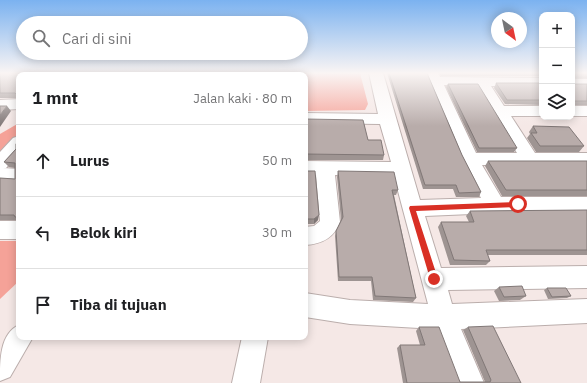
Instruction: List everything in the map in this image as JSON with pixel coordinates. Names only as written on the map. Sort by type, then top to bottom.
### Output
[{"type":"street","points":[[380,91],[401,169],[444,317],[470,383]]},
{"type":"street","points":[[439,91],[470,159],[495,205]]},
{"type":"street","points":[[487,91],[530,159]]},
{"type":"street","points":[[0,105],[16,104]]},
{"type":"street","points":[[500,112],[539,111]]},
{"type":"street","points":[[575,111],[587,111]]},
{"type":"street","points":[[308,118],[387,119]]},
{"type":"street","points":[[0,163],[16,145]]},
{"type":"street","points":[[470,159],[587,159]]},
{"type":"street","points":[[308,168],[401,169]]},
{"type":"street","points":[[308,235],[320,233],[328,227],[330,222],[326,169]]},
{"type":"street","points":[[0,175],[16,176]]},
{"type":"street","points":[[412,208],[495,205],[587,205]]},
{"type":"street","points":[[0,230],[16,230]]},
{"type":"street","points":[[434,279],[587,277]]},
{"type":"street","points":[[308,305],[350,312],[444,317],[587,311]]},
{"type":"street","points":[[0,367],[18,340]]},
{"type":"street","points":[[246,383],[255,340]]},
{"type":"shaded area","points":[[308,91],[365,91],[368,104],[365,110],[308,111]]},
{"type":"shaded area","points":[[16,125],[16,142],[0,157],[0,134]]},
{"type":"shaded area","points":[[0,241],[16,241],[16,284],[0,299]]},
{"type":"building","points":[[0,91],[16,91],[16,94],[0,93]]},
{"type":"building","points":[[395,91],[435,91],[462,155],[481,192],[459,193],[456,185],[425,185]]},
{"type":"building","points":[[451,91],[482,91],[517,148],[479,148]]},
{"type":"building","points":[[501,91],[539,91],[539,100],[507,100]]},
{"type":"building","points":[[575,91],[587,91],[587,101],[575,101]]},
{"type":"building","points":[[0,106],[7,106],[0,115]]},
{"type":"building","points":[[308,119],[363,120],[368,140],[381,140],[384,155],[308,154]]},
{"type":"building","points":[[533,126],[569,127],[584,146],[540,146],[531,133],[537,133]]},
{"type":"building","points":[[16,149],[16,217],[14,215],[0,215],[0,178],[15,179],[15,163],[4,162]]},
{"type":"building","points":[[488,161],[587,161],[587,190],[506,190]]},
{"type":"building","points":[[308,171],[315,171],[319,215],[314,219],[308,219]]},
{"type":"building","points":[[338,171],[394,172],[398,190],[392,190],[416,298],[375,296],[372,277],[339,277],[336,231],[343,217]]},
{"type":"building","points":[[587,210],[587,250],[486,250],[490,261],[454,260],[441,222],[474,222],[470,211]]},
{"type":"building","points":[[522,286],[526,296],[504,297],[499,287]]},
{"type":"building","points":[[547,288],[566,288],[571,296],[552,297]]},
{"type":"building","points":[[493,326],[521,383],[407,383],[400,345],[425,345],[419,327],[439,327],[460,382],[490,382],[491,380],[468,327]]},
{"type":"route","points":[[434,279],[412,208],[518,204]]}]
